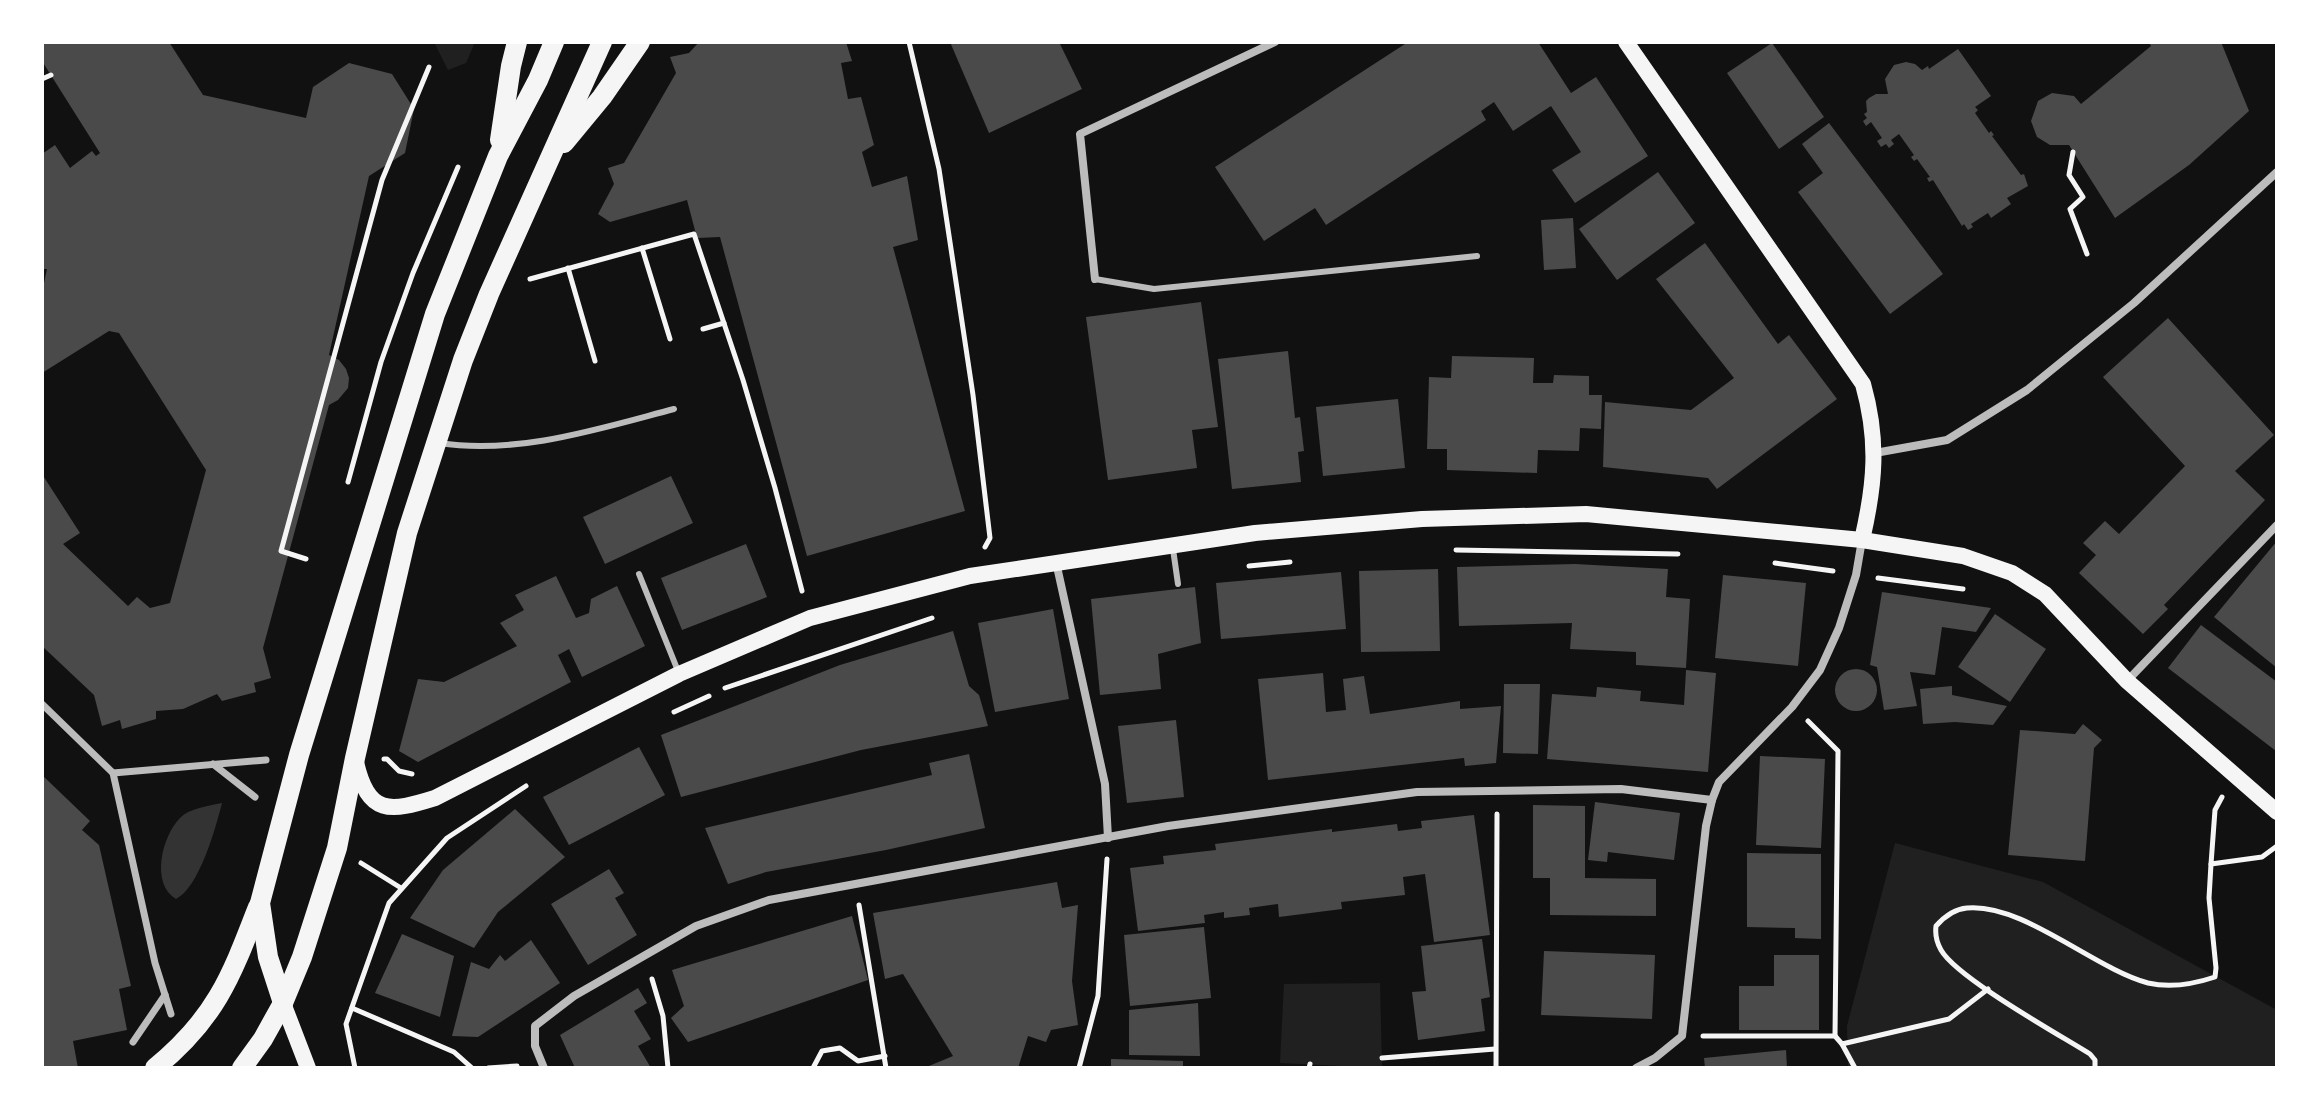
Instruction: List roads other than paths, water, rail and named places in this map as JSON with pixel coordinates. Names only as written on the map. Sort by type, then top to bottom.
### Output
[{"type":"main road","points":[[498,156],[517,42]]},
{"type":"main road","points":[[155,1068],[195,1030],[218,1000],[260,903],[299,755],[414,374],[498,156],[554,42]]},
{"type":"main road","points":[[242,1068],[283,1003],[302,957],[337,848],[407,533],[463,360],[489,294],[602,42]]},
{"type":"main road","points":[[552,158],[602,97],[640,42]]},
{"type":"main road","points":[[1626,42],[1863,384],[1872,416],[1875,453],[1872,497],[1862,540]]},
{"type":"main road","points":[[355,758],[360,782],[369,797],[382,806],[395,809],[417,803],[462,785],[679,674],[810,618],[970,576],[1255,533],[1422,519],[1586,514],[1862,540],[1963,556],[2012,573],[2045,594],[2127,681],[2277,812]]},
{"type":"main road","points":[[260,903],[268,957],[308,1068]]},
{"type":"street","points":[[1095,279],[1080,134],[1275,42]]},
{"type":"street","points":[[1875,453],[1947,440],[2027,390],[2134,303],[2277,172]]},
{"type":"street","points":[[2127,681],[2277,525]]},
{"type":"street","points":[[1636,1068],[1655,1058],[1682,1036],[1706,826],[1719,782],[1792,707],[1820,670],[1839,628],[1856,575],[1862,540]]},
{"type":"street","points":[[1056,562],[1105,784],[1108,838]]},
{"type":"street","points":[[42,704],[113,773],[155,963],[171,1014]]},
{"type":"street","points":[[113,773],[266,760]]},
{"type":"street","points":[[213,764],[255,797]]},
{"type":"street","points":[[543,1066],[535,1046],[535,1026],[574,996],[696,926],[769,900],[1168,826],[1417,792],[1621,789],[1712,800]]},
{"type":"street","points":[[133,1042],[165,995]]},
{"type":"lane","points":[[1095,279],[1154,289],[1477,256]]},
{"type":"lane","points":[[435,442],[470,448],[559,439],[674,409]]},
{"type":"lane","points":[[1172,545],[1178,584]]},
{"type":"lane","points":[[639,574],[679,674]]}]
